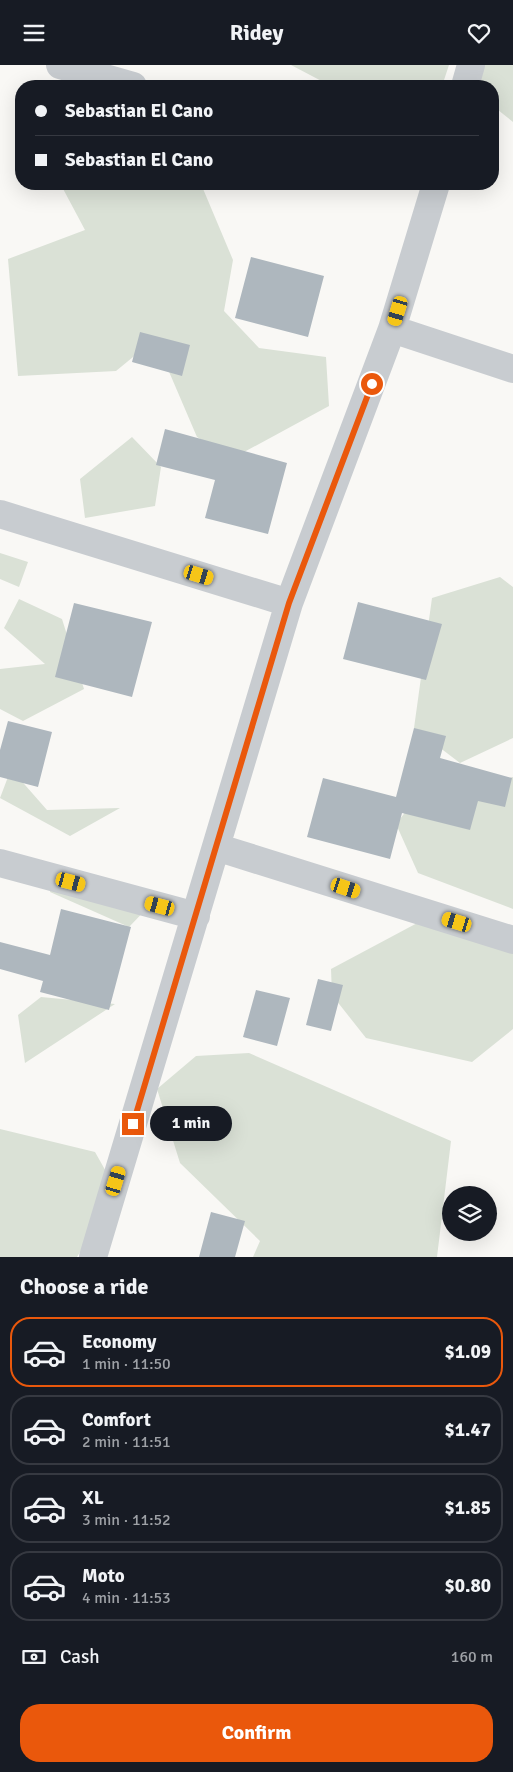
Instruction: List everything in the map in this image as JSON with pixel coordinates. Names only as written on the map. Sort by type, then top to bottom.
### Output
[{"type":"street","points":[[60,65],[112,80]]},
{"type":"street","points":[[467,80],[471,65]]},
{"type":"street","points":[[93,1257],[289,603],[392,329],[434,190]]},
{"type":"street","points":[[392,329],[513,369]]},
{"type":"street","points":[[0,514],[289,603]]},
{"type":"street","points":[[216,847],[513,940]]},
{"type":"street","points":[[0,863],[196,916]]},
{"type":"shaded area","points":[[291,65],[449,65],[444,80],[320,80]]},
{"type":"shaded area","points":[[473,65],[513,65],[513,122],[499,111],[499,80],[475,80]]},
{"type":"shaded area","points":[[64,190],[204,190],[233,260],[224,311],[259,348],[326,357],[329,406],[233,458],[197,437],[155,339],[116,371],[18,376],[8,259],[85,230]]},
{"type":"shaded area","points":[[132,437],[161,467],[155,506],[85,518],[80,479]]},
{"type":"shaded area","points":[[0,553],[28,562],[19,587],[0,579]]},
{"type":"shaded area","points":[[500,577],[513,587],[513,738],[460,763],[414,728],[432,598]]},
{"type":"shaded area","points":[[19,599],[62,619],[84,689],[23,721],[0,709],[0,669],[45,664],[4,628]]},
{"type":"shaded area","points":[[11,769],[47,810],[120,808],[70,836],[0,798]]},
{"type":"shaded area","points":[[513,777],[513,909],[418,873],[396,824],[414,801]]},
{"type":"shaded area","points":[[55,865],[154,901],[129,927],[50,892]]},
{"type":"shaded area","points":[[421,921],[513,952],[513,1029],[472,1062],[366,1038],[332,995],[331,969]]},
{"type":"shaded area","points":[[41,997],[115,1004],[25,1063],[18,1015]]},
{"type":"shaded area","points":[[249,1053],[451,1141],[446,1186],[442,1186],[442,1216],[437,1257],[253,1257],[260,1241],[180,1163],[157,1089],[196,1056]]},
{"type":"shaded area","points":[[0,1129],[95,1152],[117,1191],[77,1257],[0,1257]]},
{"type":"building","points":[[251,257],[324,276],[308,337],[235,318]]},
{"type":"building","points":[[140,332],[190,345],[182,376],[132,362]]},
{"type":"building","points":[[165,429],[287,463],[268,534],[205,518],[215,480],[156,465]]},
{"type":"building","points":[[358,602],[442,624],[426,680],[343,659]]},
{"type":"building","points":[[74,603],[152,622],[132,697],[55,677]]},
{"type":"building","points":[[8,721],[52,732],[38,787],[0,777],[0,750]]},
{"type":"building","points":[[414,728],[446,736],[440,758],[512,778],[505,807],[478,801],[470,830],[402,813],[390,859],[307,837],[323,778],[396,797]]},
{"type":"building","points":[[61,909],[131,927],[109,1010],[40,992],[43,981],[0,969],[0,942],[50,955]]},
{"type":"building","points":[[318,979],[343,985],[331,1031],[306,1025]]},
{"type":"building","points":[[256,990],[290,998],[277,1046],[243,1037]]},
{"type":"building","points":[[211,1212],[245,1221],[235,1257],[199,1257]]},
{"type":"route","points":[[133,1124],[289,603],[372,384]]}]
